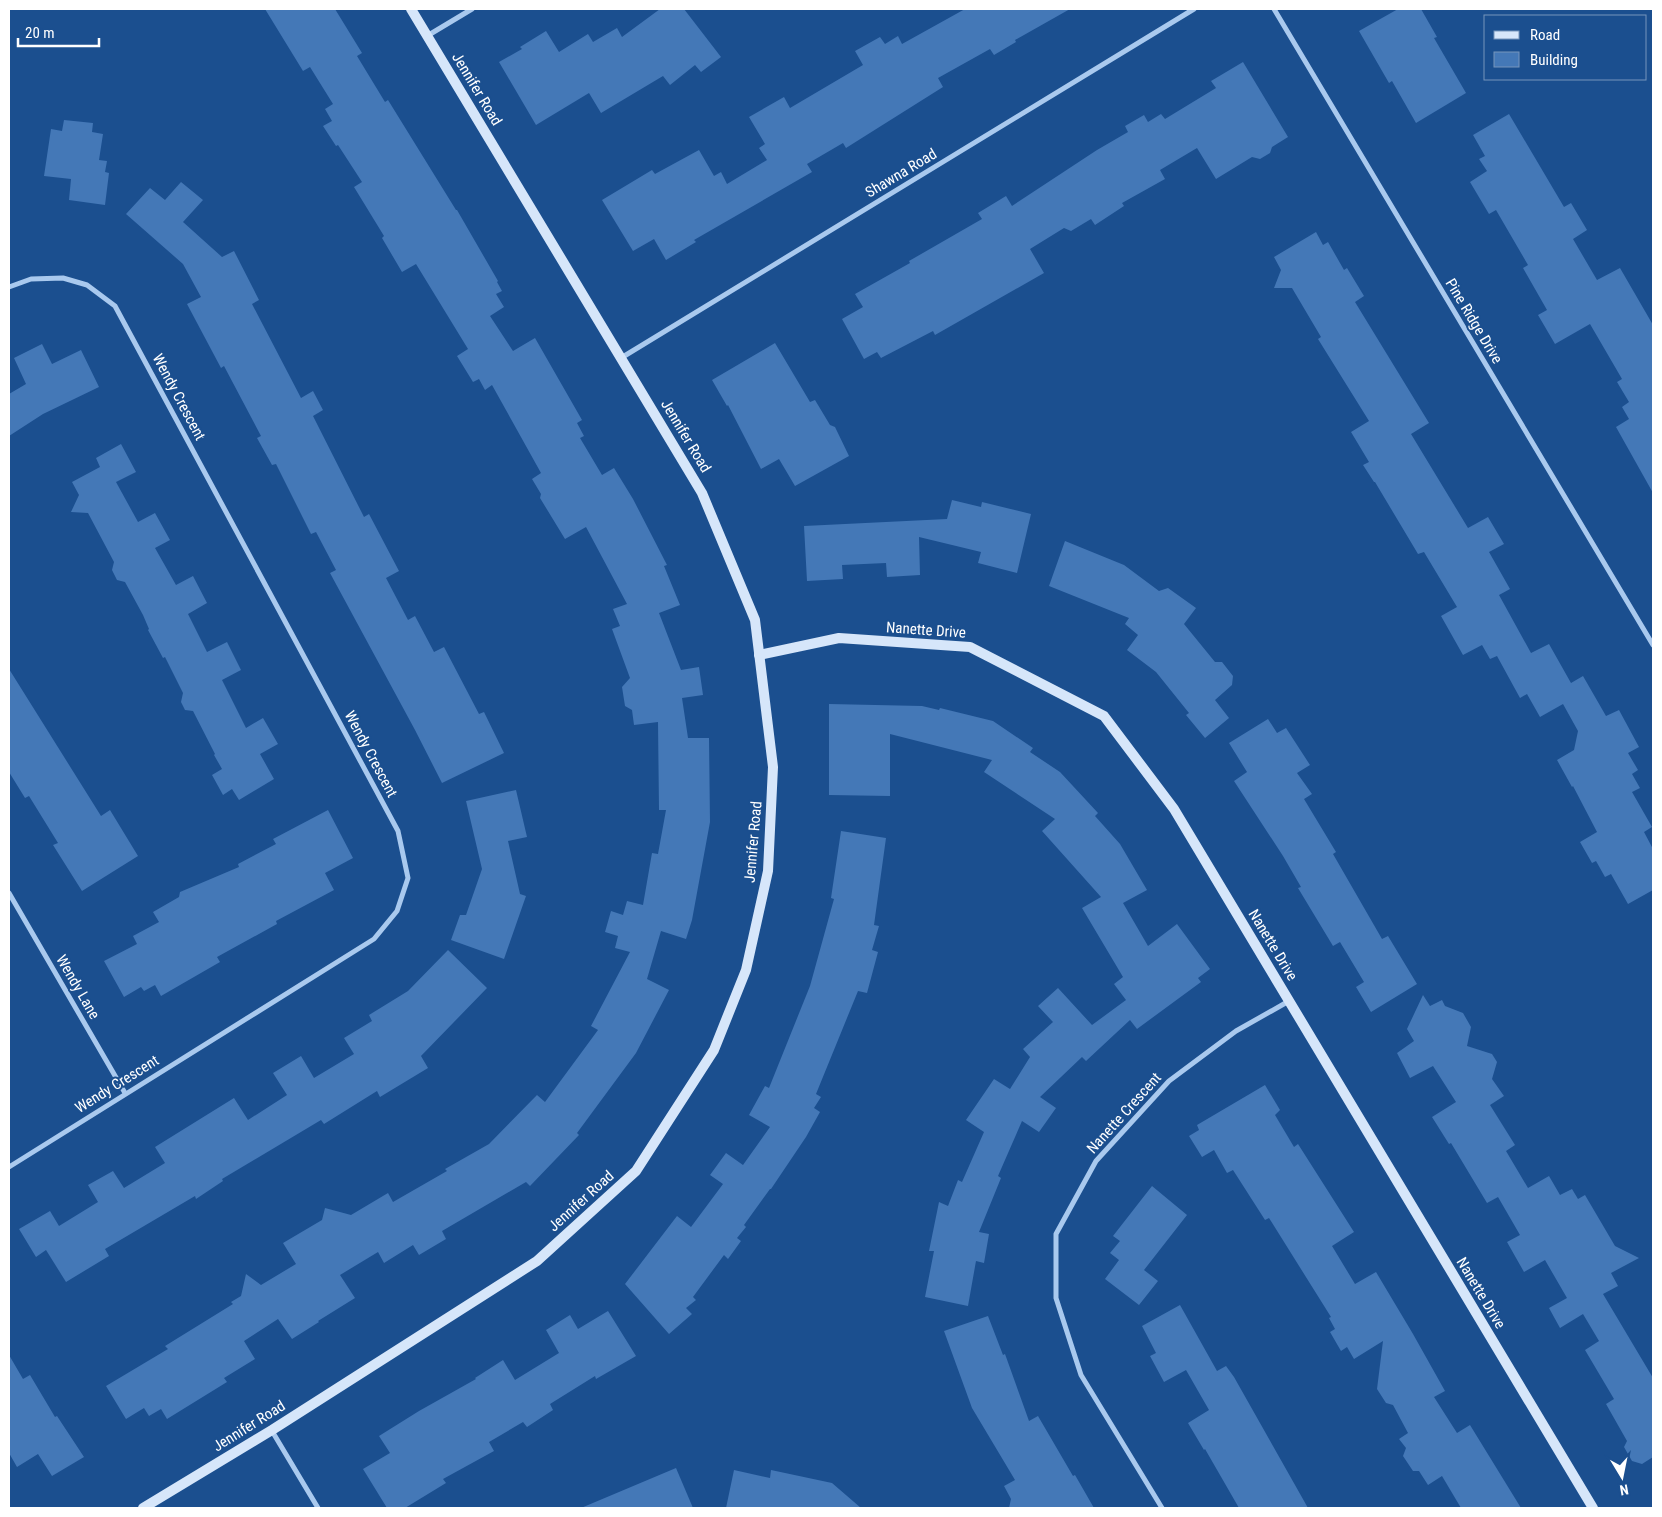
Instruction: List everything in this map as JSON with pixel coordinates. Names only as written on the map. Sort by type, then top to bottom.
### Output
[{"type":"street","name":"Jennifer Road","points":[[144,1508],[272,1430],[537,1261],[636,1171],[714,1050],[746,970],[768,871],[773,767],[755,620],[702,493],[411,9]]},
{"type":"street","points":[[427,36],[472,9]]},
{"type":"street","name":"Shawna Road","points":[[622,358],[1194,9]]},
{"type":"street","name":"Pine Ridge Drive","points":[[1274,9],[1653,646]]},
{"type":"street","name":"Wendy Crescent","points":[[9,287],[31,279],[63,278],[87,285],[115,306],[398,831],[408,878],[397,911],[374,939],[9,1167]]},
{"type":"street","name":"Nanette Drive","points":[[760,655],[839,638],[970,647],[1104,716],[1174,809],[1593,1508]]},
{"type":"street","name":"Wendy Lane","points":[[9,894],[125,1093]]},
{"type":"street","name":"Nanette Crescent","points":[[1162,1508],[1081,1375],[1056,1298],[1056,1234],[1096,1161],[1168,1081],[1236,1031],[1289,1001]]},
{"type":"street","points":[[272,1430],[318,1508]]},
{"type":"building","points":[[265,9],[335,9],[362,53],[357,56],[385,102],[388,100],[457,210],[498,281],[502,291],[496,294],[504,307],[490,316],[513,351],[535,338],[582,420],[577,423],[584,436],[580,438],[602,475],[614,468],[633,499],[667,565],[664,566],[680,605],[659,613],[681,670],[699,667],[703,695],[682,698],[688,738],[709,738],[710,822],[692,920],[686,939],[661,931],[647,979],[669,990],[636,1053],[577,1133],[579,1135],[530,1186],[526,1182],[442,1231],[446,1239],[419,1255],[413,1245],[384,1263],[378,1252],[340,1275],[355,1298],[292,1339],[278,1319],[244,1341],[255,1359],[224,1378],[227,1382],[167,1419],[161,1409],[149,1416],[144,1408],[126,1419],[106,1386],[168,1349],[165,1346],[233,1304],[231,1302],[241,1296],[246,1274],[261,1285],[296,1264],[283,1243],[322,1220],[325,1208],[351,1215],[388,1193],[393,1202],[489,1144],[537,1095],[545,1102],[598,1030],[591,1026],[630,952],[615,948],[618,936],[605,932],[611,911],[623,915],[627,901],[643,905],[652,853],[658,854],[666,810],[659,810],[658,722],[634,725],[632,710],[625,706],[622,687],[630,678],[612,629],[620,626],[613,609],[627,604],[586,527],[565,539],[540,498],[541,494],[532,479],[541,473],[492,385],[485,390],[479,379],[473,382],[457,356],[468,349],[416,264],[402,272],[382,238],[384,236],[354,187],[362,182],[323,126],[332,121],[325,109],[333,104],[310,67],[303,71]]},
{"type":"building","points":[[660,9],[684,9],[721,57],[701,72],[695,65],[670,85],[663,76],[601,113],[589,93],[536,125],[499,62],[522,49],[520,47],[546,31],[559,52],[588,34],[593,42],[617,28],[622,37]]},
{"type":"building","points":[[965,9],[1070,9],[1015,40],[1016,42],[994,55],[990,49],[938,78],[943,87],[846,148],[843,143],[807,164],[812,172],[694,240],[696,242],[666,260],[654,239],[633,251],[602,200],[652,170],[655,174],[699,150],[714,176],[721,172],[727,184],[767,160],[759,148],[765,144],[749,117],[784,97],[790,108],[863,65],[855,51],[880,37],[885,44],[898,36],[902,44]]},
{"type":"building","points":[[1398,9],[1421,9],[1437,37],[1434,38],[1466,93],[1416,123],[1392,81],[1389,83],[1359,31]]},
{"type":"building","points":[[1243,62],[1288,137],[1272,147],[1270,153],[1260,159],[1252,157],[1216,179],[1197,148],[1160,170],[1165,179],[1122,203],[1124,206],[1095,225],[1091,219],[1071,231],[1064,228],[1030,249],[1044,273],[935,335],[933,331],[881,358],[877,352],[864,359],[842,319],[863,307],[855,294],[982,219],[978,213],[1006,196],[1012,206],[1128,132],[1125,126],[1144,115],[1148,122],[1161,114],[1165,119],[1216,88],[1211,81]]},
{"type":"building","points":[[1509,114],[1564,207],[1571,203],[1587,230],[1573,239],[1597,280],[1620,268],[1653,325],[1653,493],[1616,427],[1629,419],[1622,407],[1629,402],[1617,382],[1622,379],[1590,324],[1555,344],[1538,315],[1547,310],[1523,268],[1528,265],[1496,210],[1489,214],[1470,182],[1487,171],[1479,159],[1485,156],[1473,135]]},
{"type":"building","points":[[64,120],[93,123],[92,132],[103,134],[99,160],[107,161],[105,172],[109,173],[105,205],[69,200],[71,179],[44,176],[51,129],[62,131]]},
{"type":"building","points":[[181,182],[203,200],[183,222],[222,257],[234,251],[259,300],[252,304],[301,398],[313,391],[323,410],[313,416],[364,517],[369,514],[399,571],[386,578],[408,620],[415,616],[434,652],[444,647],[479,714],[484,712],[504,753],[442,783],[330,573],[336,570],[316,532],[311,534],[276,464],[272,465],[257,438],[261,436],[224,366],[221,368],[187,304],[201,297],[183,264],[126,214],[150,188],[165,200]]},
{"type":"building","points":[[1316,232],[1323,245],[1328,242],[1344,270],[1347,268],[1364,296],[1355,302],[1429,423],[1411,434],[1468,528],[1488,517],[1504,544],[1489,552],[1510,589],[1499,595],[1531,653],[1549,644],[1571,683],[1583,676],[1606,716],[1619,710],[1639,747],[1628,753],[1638,770],[1632,774],[1640,788],[1632,792],[1652,827],[1644,832],[1653,849],[1653,890],[1628,904],[1611,874],[1605,877],[1596,861],[1592,863],[1580,842],[1597,832],[1557,760],[1574,750],[1578,731],[1563,704],[1540,717],[1527,694],[1520,698],[1497,656],[1490,659],[1482,645],[1463,655],[1441,616],[1457,607],[1424,552],[1418,554],[1363,465],[1369,462],[1351,432],[1369,421],[1318,339],[1321,337],[1292,288],[1274,288],[1281,270],[1274,257]]},
{"type":"building","points":[[775,343],[810,402],[815,400],[830,425],[835,427],[849,456],[795,486],[779,459],[761,469],[728,405],[712,380]]},
{"type":"building","points":[[42,344],[52,364],[81,350],[99,387],[43,414],[9,436],[9,394],[26,384],[14,358]]},
{"type":"building","points":[[121,444],[136,472],[116,482],[138,522],[155,513],[170,540],[155,548],[176,585],[193,576],[207,603],[188,614],[207,652],[227,642],[241,670],[222,680],[246,728],[263,718],[278,744],[260,754],[274,779],[239,800],[232,789],[223,795],[212,775],[222,769],[215,754],[193,711],[185,710],[181,702],[183,693],[165,657],[163,658],[148,630],[143,615],[125,582],[117,580],[112,570],[114,562],[88,513],[71,512],[79,495],[72,482],[100,467],[96,458]]},
{"type":"building","points":[[952,500],[981,507],[982,502],[1031,514],[1017,573],[978,563],[981,552],[919,537],[920,575],[887,577],[886,563],[842,565],[843,579],[807,581],[804,526],[947,519]]},
{"type":"building","points":[[1065,541],[1124,565],[1159,591],[1168,588],[1196,608],[1184,624],[1215,662],[1222,662],[1233,676],[1232,685],[1215,700],[1229,718],[1205,738],[1186,715],[1189,713],[1156,672],[1127,650],[1138,635],[1125,624],[1129,618],[1049,586]]},
{"type":"building","points":[[9,669],[101,816],[110,810],[138,856],[82,891],[53,845],[58,843],[29,796],[25,798],[9,772]]},
{"type":"building","points":[[829,704],[922,706],[939,710],[940,708],[993,721],[1033,748],[1030,752],[1060,772],[1098,813],[1095,816],[1120,844],[1147,890],[1123,903],[1148,946],[1177,924],[1210,969],[1198,978],[1201,982],[1137,1029],[1130,1020],[1086,1061],[1082,1057],[1040,1097],[1056,1108],[1039,1132],[1022,1121],[998,1176],[1001,1178],[979,1232],[989,1234],[984,1263],[976,1261],[968,1306],[925,1297],[934,1251],[929,1251],[939,1202],[948,1206],[958,1180],[962,1182],[984,1132],[966,1120],[994,1079],[1010,1089],[1030,1057],[1023,1049],[1053,1022],[1038,1006],[1058,988],[1092,1025],[1126,1000],[1114,984],[1123,977],[1082,908],[1101,897],[1042,831],[1055,819],[984,772],[992,760],[890,734],[890,796],[829,795]]},
{"type":"building","points":[[1268,719],[1277,733],[1286,728],[1310,765],[1297,773],[1312,794],[1304,799],[1336,852],[1333,854],[1382,939],[1388,936],[1417,984],[1371,1012],[1356,987],[1364,982],[1340,942],[1333,946],[1298,888],[1301,887],[1283,856],[1234,781],[1247,772],[1229,743]]},
{"type":"building","points":[[516,790],[527,837],[508,841],[520,894],[526,896],[504,959],[451,940],[460,915],[466,915],[482,869],[466,801]]},
{"type":"building","points":[[328,810],[353,858],[325,873],[334,890],[276,921],[277,924],[217,957],[220,962],[161,996],[155,985],[144,991],[141,987],[124,997],[104,961],[137,944],[133,936],[159,922],[153,912],[179,897],[180,892],[239,867],[238,864],[276,844],[273,839]]},
{"type":"building","points":[[841,831],[886,838],[874,925],[879,926],[872,950],[878,952],[867,993],[858,991],[816,1094],[821,1097],[814,1108],[820,1112],[806,1137],[744,1225],[746,1227],[737,1238],[741,1241],[728,1259],[724,1255],[693,1297],[696,1300],[686,1308],[692,1314],[669,1334],[625,1284],[677,1216],[691,1227],[723,1184],[710,1175],[726,1153],[743,1165],[770,1127],[749,1115],[765,1086],[769,1088],[810,986],[834,899],[831,898]]},
{"type":"building","points":[[448,950],[487,988],[421,1056],[428,1068],[380,1097],[377,1091],[324,1124],[321,1120],[222,1179],[223,1181],[196,1199],[195,1196],[105,1249],[109,1256],[66,1282],[46,1250],[36,1257],[19,1229],[50,1211],[59,1226],[98,1202],[88,1185],[113,1171],[124,1188],[165,1163],[155,1147],[234,1098],[248,1120],[287,1095],[273,1073],[301,1056],[314,1078],[354,1054],[344,1038],[372,1021],[369,1015],[408,991]]},
{"type":"building","points":[[1423,995],[1430,1006],[1442,1000],[1445,1006],[1463,1013],[1471,1027],[1467,1046],[1492,1054],[1497,1062],[1492,1079],[1504,1096],[1490,1105],[1515,1145],[1506,1151],[1528,1188],[1549,1176],[1560,1195],[1572,1189],[1578,1199],[1585,1195],[1615,1246],[1639,1258],[1611,1273],[1618,1286],[1603,1294],[1653,1378],[1653,1457],[1642,1464],[1632,1461],[1624,1447],[1627,1441],[1606,1404],[1614,1399],[1585,1350],[1599,1341],[1583,1314],[1560,1328],[1549,1308],[1567,1298],[1545,1260],[1524,1272],[1507,1242],[1520,1235],[1498,1197],[1487,1203],[1451,1143],[1449,1144],[1432,1117],[1456,1102],[1433,1066],[1410,1078],[1397,1053],[1414,1041],[1407,1029]]},
{"type":"building","points":[[1265,1085],[1280,1110],[1275,1115],[1294,1147],[1298,1144],[1354,1232],[1332,1246],[1355,1284],[1376,1272],[1445,1391],[1434,1397],[1457,1433],[1470,1425],[1521,1508],[1461,1508],[1442,1476],[1428,1485],[1419,1471],[1413,1471],[1403,1456],[1406,1448],[1399,1439],[1408,1433],[1393,1405],[1386,1403],[1377,1389],[1383,1341],[1354,1359],[1347,1347],[1341,1351],[1330,1332],[1335,1329],[1329,1318],[1331,1317],[1269,1218],[1265,1220],[1233,1170],[1227,1173],[1214,1150],[1202,1157],[1189,1136],[1199,1130],[1197,1125]]},
{"type":"building","points":[[1152,1186],[1187,1215],[1144,1270],[1158,1281],[1139,1305],[1105,1279],[1119,1260],[1110,1253],[1120,1241],[1113,1236]]},
{"type":"building","points":[[1180,1305],[1217,1371],[1226,1366],[1234,1377],[1308,1508],[1239,1508],[1188,1423],[1209,1410],[1186,1370],[1164,1382],[1150,1356],[1156,1353],[1142,1326]]},
{"type":"building","points":[[608,1311],[636,1356],[596,1379],[595,1376],[550,1404],[553,1410],[527,1427],[523,1422],[489,1442],[494,1451],[443,1479],[446,1483],[405,1508],[387,1508],[363,1469],[390,1453],[379,1436],[476,1379],[503,1360],[515,1380],[559,1353],[546,1330],[570,1315],[578,1329]]},
{"type":"building","points":[[988,1316],[1003,1355],[1005,1354],[1029,1421],[1038,1416],[1094,1508],[1009,1508],[1011,1499],[1004,1486],[1015,1480],[972,1408],[944,1331]]},
{"type":"building","points":[[9,1355],[23,1379],[30,1375],[55,1417],[57,1416],[84,1457],[52,1476],[38,1454],[17,1467],[9,1453]]},
{"type":"building","points":[[676,1468],[693,1508],[581,1508]]},
{"type":"building","points":[[734,1470],[770,1478],[771,1470],[832,1483],[861,1508],[726,1508]]}]
